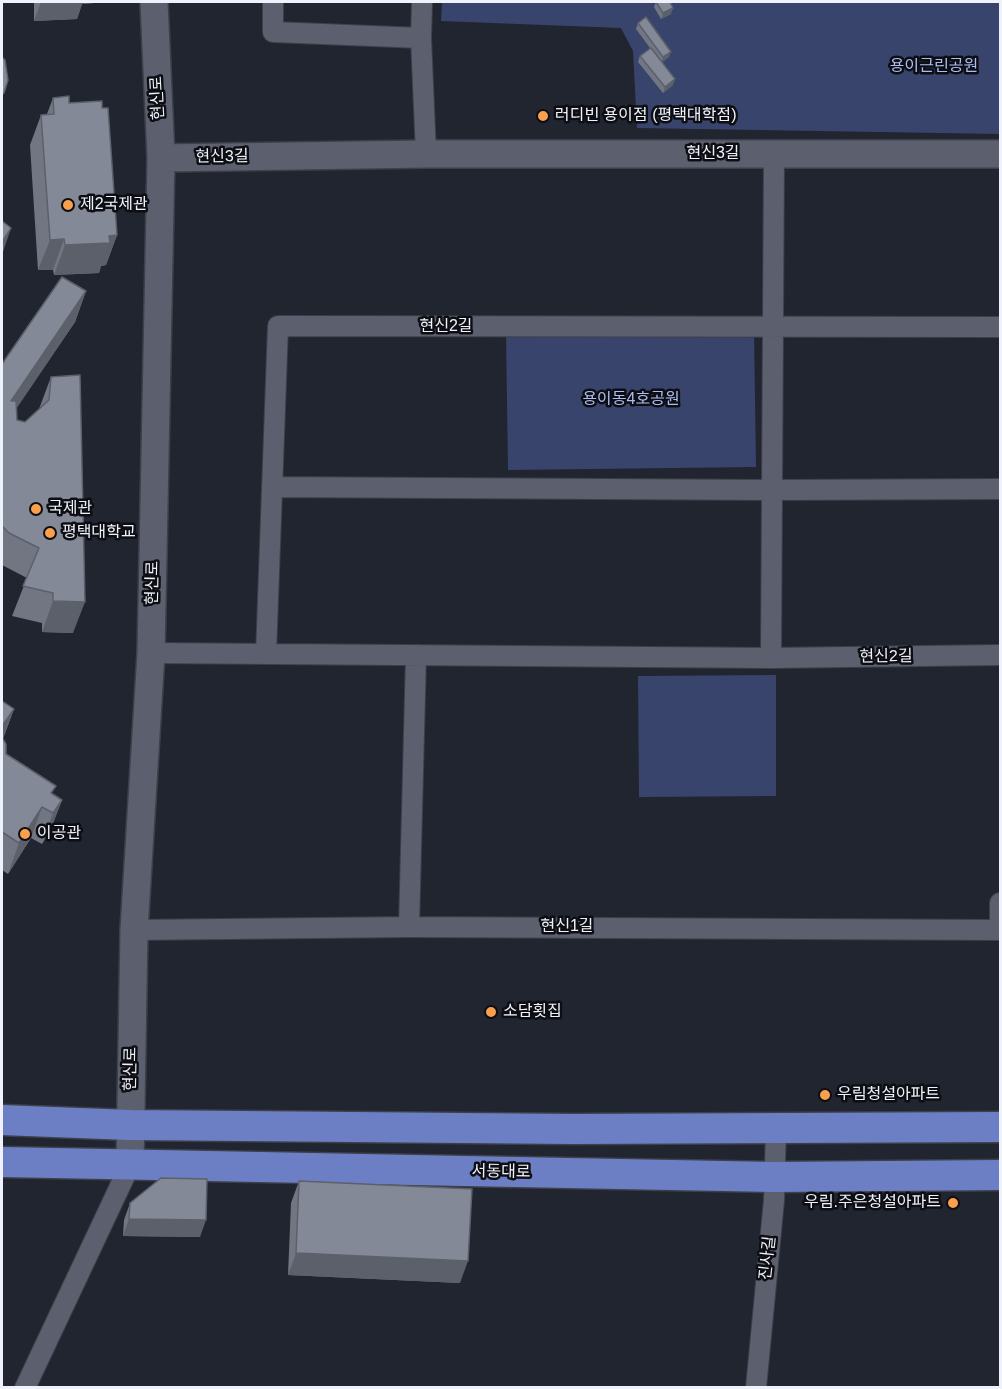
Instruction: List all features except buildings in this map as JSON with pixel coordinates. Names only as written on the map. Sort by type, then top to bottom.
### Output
[{"type":"main road","name":"현신로","points":[[130,1165],[134,930],[151,653],[161,158],[154,2]]},
{"type":"main road","name":"현신3길","points":[[161,158],[426,154],[1000,154]]},
{"type":"main road","points":[[2,1120],[130,1125],[776,1129],[1000,1127]]},
{"type":"main road","name":"서동대로","points":[[2,1162],[774,1177],[1000,1175]]},
{"type":"street","points":[[273,2],[273,32],[421,38]]},
{"type":"street","points":[[423,2],[421,38],[426,154]]},
{"type":"street","points":[[771,658],[774,154]]},
{"type":"street","name":"현신2길","points":[[266,654],[278,326],[1000,327]]},
{"type":"street","points":[[272,486],[771,490],[1000,489]]},
{"type":"street","name":"현신2길","points":[[151,653],[771,658],[1000,655]]},
{"type":"street","points":[[409,927],[416,655]]},
{"type":"street","points":[[1000,903],[1000,930]]},
{"type":"street","name":"현신1길","points":[[134,930],[409,927],[1000,930]]},
{"type":"street","name":"진사길","points":[[756,1388],[776,1129]]},
{"type":"street","points":[[25,1388],[130,1165]]},
{"type":"green space","name":"용이근린공원","points":[[442,2],[1000,2],[1000,134],[637,128],[633,51],[621,28],[441,21]]},
{"type":"green space","name":"용이동4호공원","points":[[754,331],[756,467],[508,470],[506,333]]},
{"type":"green space","points":[[776,675],[776,796],[639,797],[638,676]]},
{"type":"place","name":"러디빈 용이점 (평택대학점)","points":[[543,116]]},
{"type":"place","name":"제2국제관","points":[[68,205]]},
{"type":"place","name":"국제관","points":[[36,509]]},
{"type":"place","name":"평택대학교","points":[[50,533]]},
{"type":"place","name":"이공관","points":[[25,834]]},
{"type":"place","name":"소담횟집","points":[[491,1012]]},
{"type":"place","name":"우림청설아파트","points":[[825,1095]]},
{"type":"place","name":"우림.주은청설아파트","points":[[953,1203]]}]
